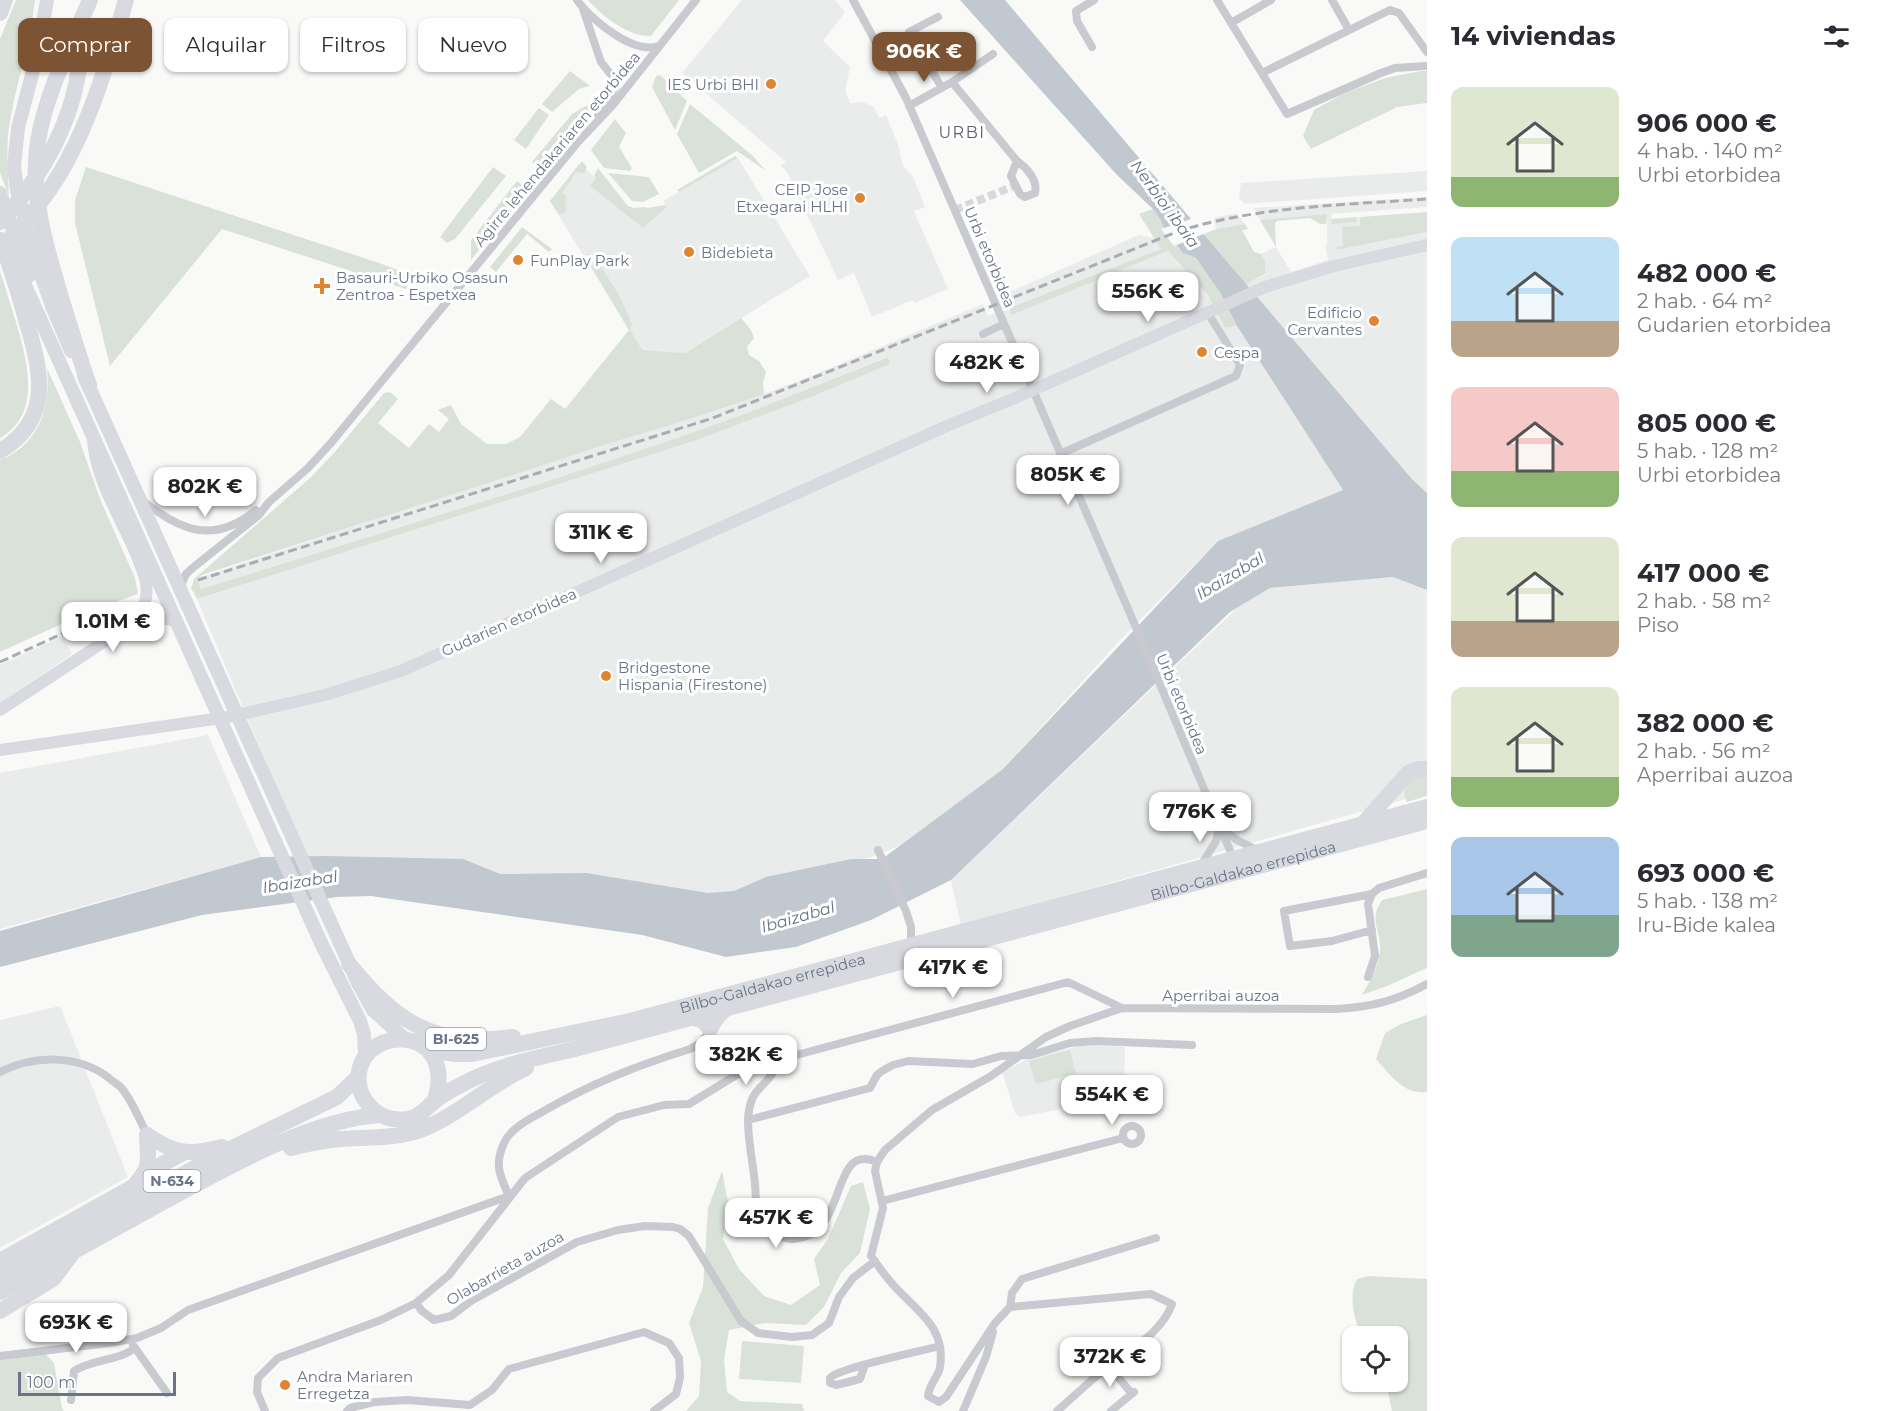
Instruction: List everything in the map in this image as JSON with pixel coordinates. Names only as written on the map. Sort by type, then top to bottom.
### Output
[{"type":"highway","points":[[0,13],[5,0]]},
{"type":"highway","points":[[0,222],[36,178],[64,124],[76,87],[79,65],[80,0]]},
{"type":"highway","points":[[89,385],[46,245],[40,214],[36,161],[43,120],[50,98],[90,0]]},
{"type":"highway","points":[[0,250],[50,189],[73,147],[97,89],[126,0]]},
{"type":"highway","points":[[0,236],[32,339],[39,368],[40,392],[34,415],[26,430],[12,444],[0,451]]},
{"type":"highway","points":[[1363,824],[1412,770],[1427,769]]},
{"type":"highway","points":[[1404,777],[1396,794],[1402,808],[1427,821]]},
{"type":"highway","name":"Bilbo-Galdakao errepidea","points":[[405,1039],[429,1050],[472,1054],[630,1021],[1199,868],[1236,865],[1260,852],[1427,807]]},
{"type":"highway","name":"Bilbo-Galdakao errepidea","points":[[0,1292],[244,1159],[303,1134],[343,1121],[381,1115],[398,1119],[415,1117],[435,1100],[459,1085],[513,1063],[726,1009],[1236,865],[1427,821]]},
{"type":"highway","name":"BI-625","points":[[349,964],[380,1000],[401,1017],[424,1030],[451,1038],[500,1039],[561,1030],[589,1030]]},
{"type":"highway","points":[[693,1018],[702,1020],[710,1029],[726,1009]]},
{"type":"highway","points":[[365,1057],[381,1043],[405,1039]]},
{"type":"highway","points":[[429,1050],[440,1074],[440,1086],[435,1100]]},
{"type":"highway","name":"Bilbo-Galdakao errepidea","points":[[244,1159],[267,1157],[291,1148],[326,1141],[389,1137],[423,1129],[442,1120],[508,1076],[571,1050]]},
{"type":"highway","name":"N-634","points":[[0,1276],[252,1138],[337,1097],[358,1077],[365,1057]]},
{"type":"highway","points":[[358,1077],[359,1088],[364,1099],[381,1115]]},
{"type":"highway","points":[[147,1135],[162,1145],[189,1154],[252,1138]]},
{"type":"highway","points":[[146,1173],[147,1135]]},
{"type":"highway","points":[[0,1261],[133,1187],[146,1173],[183,1153]]},
{"type":"highway","points":[[0,1311],[53,1279],[73,1252]]},
{"type":"main road","name":"BI-625","points":[[47,0],[39,48],[18,128],[14,166],[16,190],[33,252],[72,353],[89,385],[349,964],[367,1001],[382,1019],[405,1039]]},
{"type":"main road","points":[[0,193],[54,346]]},
{"type":"main road","points":[[0,231],[54,346],[322,945],[360,1021],[364,1034],[365,1057]]},
{"type":"street","points":[[577,0],[583,9],[601,62],[615,81],[616,87],[578,142]]},
{"type":"street","name":"Agirre lehendakariaren etorbidea","points":[[140,499],[178,525],[200,531],[212,531],[231,526],[269,502],[308,468],[578,142],[633,81],[696,0]]},
{"type":"street","name":"Urbi etorbidea","points":[[853,0],[909,106],[1129,611],[1236,865]]},
{"type":"street","points":[[1092,47],[1077,21],[1076,10],[1094,0]]},
{"type":"street","points":[[1217,0],[1287,114],[1381,72],[1395,68],[1427,66]]},
{"type":"street","points":[[1231,23],[1271,0]]},
{"type":"street","points":[[1332,0],[1349,30]]},
{"type":"street","points":[[583,9],[616,35],[629,42],[652,48],[660,45]]},
{"type":"street","points":[[1262,73],[1390,10],[1399,13],[1427,52]]},
{"type":"street","points":[[938,17],[909,32],[942,88]]},
{"type":"street","points":[[909,106],[952,82],[993,54]]},
{"type":"street","points":[[615,81],[620,83],[633,81]]},
{"type":"street","points":[[952,82],[1017,161]]},
{"type":"street","name":"Gudarien etorbidea","points":[[3,747],[228,717],[325,695],[401,671],[918,439],[1265,287],[1334,266],[1427,245]]},
{"type":"street","points":[[1060,454],[1236,376],[1240,365],[1211,311]]},
{"type":"street","points":[[983,334],[1004,324]]},
{"type":"street","points":[[93,436],[94,456],[101,476],[146,583],[145,608],[128,626]]},
{"type":"street","name":"Agirre lehendakariaren etorbidea","points":[[180,588],[186,574],[259,515],[269,502]]},
{"type":"street","points":[[0,710],[128,626],[148,619],[176,621]]},
{"type":"street","points":[[1199,868],[1216,841],[1220,828],[1260,852]]},
{"type":"street","points":[[879,850],[906,911],[911,927],[911,945]]},
{"type":"street","points":[[1372,930],[1332,941],[1290,946],[1284,911],[1372,894],[1380,888],[1427,873]]},
{"type":"street","points":[[1368,977],[1375,956],[1368,904],[1372,894]]},
{"type":"street","name":"Olabarrieta auzoa","points":[[265,1411],[257,1392],[258,1378],[278,1358],[381,1320],[416,1303],[449,1275],[525,1178],[618,1117],[664,1105],[689,1104],[738,1074],[767,1060],[778,1060],[1068,982],[1122,1008]]},
{"type":"street","name":"Aperribai auzoa","points":[[877,1161],[885,1150],[932,1110],[991,1076],[1046,1037],[1122,1008],[1336,1009],[1366,1007],[1392,1000],[1427,984]]},
{"type":"street","points":[[509,1196],[498,1170],[504,1142],[513,1131],[565,1098],[604,1079],[702,1042],[710,1029]]},
{"type":"street","name":"Aperribai auzoa","points":[[748,1120],[870,1088],[882,1071],[908,1061],[973,1064],[1001,1056],[1031,1055],[1070,1043],[1096,1041],[1192,1045]]},
{"type":"street","points":[[0,1072],[11,1066],[40,1060],[68,1059],[98,1070],[123,1089],[147,1135]]},
{"type":"street","points":[[778,1060],[777,1068],[753,1098],[748,1120],[758,1218],[776,1235],[794,1240],[809,1235],[820,1228],[831,1211],[846,1170],[855,1160],[867,1157],[877,1161],[874,1171],[883,1208],[871,1256],[896,1288],[930,1320],[940,1346],[940,1370],[929,1385],[928,1396],[939,1402],[946,1397],[995,1323],[1010,1306],[1012,1293],[1022,1279],[1156,1238]]},
{"type":"street","points":[[882,1201],[1123,1138]]},
{"type":"street","name":"Olabarrieta auzoa","points":[[0,1356],[132,1339],[161,1328],[188,1310],[509,1196]]},
{"type":"street","name":"Olabarrieta auzoa","points":[[416,1303],[434,1320],[451,1316],[471,1301],[577,1242],[627,1229],[663,1226],[680,1229],[688,1236],[741,1321],[758,1334],[792,1337],[812,1335],[829,1323],[839,1298],[853,1278],[875,1261]]},
{"type":"street","points":[[1010,1306],[1151,1294],[1172,1304],[1168,1316],[1149,1336],[1109,1366],[1057,1411]]},
{"type":"street","points":[[963,1411],[986,1357],[995,1323]]},
{"type":"street","points":[[347,1411],[350,1408],[374,1402],[407,1400],[470,1405],[492,1390],[509,1369],[644,1332],[669,1343],[679,1358],[680,1378],[676,1394],[654,1411]]},
{"type":"street","points":[[132,1339],[134,1348],[167,1393]]},
{"type":"street","points":[[865,1365],[940,1346]]},
{"type":"street","points":[[71,1400],[74,1371],[82,1366],[128,1354],[134,1348]]},
{"type":"street","points":[[1109,1366],[1134,1393],[1112,1411]]},
{"type":"shaded area","points":[[16,0],[35,0],[32,18],[18,18],[18,72],[20,72],[9,127],[7,152],[9,196],[0,173],[0,39]]},
{"type":"shaded area","points":[[588,0],[679,0],[651,36],[625,30],[601,13]]},
{"type":"shaded area","points":[[742,0],[835,0],[845,12],[823,41],[850,67],[845,90],[850,103],[863,102],[874,107],[879,118],[886,115],[898,144],[903,166],[913,177],[925,207],[914,211],[948,289],[872,317],[854,273],[838,280],[788,174],[781,165],[786,162],[682,73]]},
{"type":"shaded area","points":[[570,71],[590,86],[579,89],[552,112],[542,104]]},
{"type":"shaded area","points":[[1427,71],[1427,103],[1397,107],[1311,149],[1303,136],[1314,110],[1345,93],[1385,78]]},
{"type":"shaded area","points":[[660,75],[687,101],[675,130],[652,87],[656,76]]},
{"type":"shaded area","points":[[591,103],[594,106],[592,111],[537,177],[533,174],[538,167],[532,162],[572,114]]},
{"type":"shaded area","points":[[690,104],[753,156],[766,171],[737,151],[699,173],[677,134]]},
{"type":"shaded area","points":[[539,108],[549,115],[526,149],[514,140]]},
{"type":"shaded area","points":[[615,119],[626,133],[619,147],[632,168],[630,171],[604,168],[591,150]]},
{"type":"shaded area","points":[[735,156],[738,158],[679,192],[677,190]]},
{"type":"shaded area","name":"Bidebieta","points":[[738,158],[810,276],[684,353],[641,350],[550,201],[579,164],[596,178],[590,186],[643,228],[667,207],[663,201]]},
{"type":"shaded area","points":[[582,161],[587,167],[584,173],[576,172],[562,193],[567,197],[566,211],[559,215],[550,201]]},
{"type":"shaded area","points":[[86,167],[412,275],[406,289],[222,229],[110,366],[75,223],[75,200]]},
{"type":"shaded area","points":[[493,167],[506,176],[455,239],[447,243],[440,237]]},
{"type":"shaded area","points":[[598,168],[628,206],[647,208],[665,205],[667,207],[643,228],[590,186],[596,178],[594,176]]},
{"type":"shaded area","points":[[1427,171],[1427,191],[1245,204],[1239,198],[1241,183]]},
{"type":"shaded area","points":[[608,173],[649,177],[659,194],[643,202],[632,201]]},
{"type":"shaded area","points":[[529,179],[533,182],[471,260],[471,240],[517,181],[524,186]]},
{"type":"shaded area","points":[[1427,197],[1427,207],[1331,214],[1332,224],[1357,222],[1356,217],[1360,217],[1360,226],[1337,250],[1427,232],[1427,493],[1411,478],[1246,284],[1265,275],[1265,261],[1261,254],[1276,247],[1291,272],[1328,260],[1325,246],[1327,245],[1327,214],[1260,220],[1253,208]]},
{"type":"shaded area","points":[[1153,209],[1163,227],[1183,253],[1196,258],[1220,291],[1237,326],[1225,328],[1208,295],[1168,251],[1011,315],[1009,308],[1161,249],[1139,214]]},
{"type":"shaded area","points":[[1427,212],[1427,232],[1337,250],[1336,247],[1343,246],[1342,227],[1360,226],[1360,217]]},
{"type":"shaded area","points":[[1236,213],[1245,224],[1216,229],[1214,218]]},
{"type":"shaded area","points":[[1327,214],[1326,224],[1320,224],[1310,218],[1277,221],[1275,223],[1276,247],[1260,220]]},
{"type":"shaded area","points":[[1356,217],[1357,222],[1332,224],[1331,219]]},
{"type":"shaded area","points":[[1245,224],[1248,229],[1242,230],[1254,252],[1261,254],[1265,261],[1265,274],[1246,284],[1204,234],[1216,229]]},
{"type":"shaded area","points":[[522,227],[552,249],[549,252],[527,234],[496,272],[490,267]]},
{"type":"shaded area","points":[[1139,235],[1154,237],[1161,249],[1009,308],[1003,295]]},
{"type":"shaded area","points":[[1168,251],[1208,295],[1225,328],[1237,326],[1343,490],[1218,541],[1121,639],[1003,769],[899,846],[765,897],[638,898],[306,857],[197,599],[694,441],[814,396],[890,364],[887,357],[747,413],[671,440],[539,484],[201,589],[198,578],[608,442],[723,409],[804,379],[983,304],[988,316],[1009,308],[1011,314]]},
{"type":"shaded area","points":[[598,262],[618,293],[632,324],[630,330],[642,350],[685,353],[741,318],[751,330],[754,338],[747,347],[749,355],[759,361],[766,372],[763,382],[764,394],[202,575],[198,578],[201,589],[539,484],[671,440],[747,413],[888,357],[890,364],[814,396],[694,441],[197,599],[191,588],[194,579],[310,478],[384,393],[390,392],[398,399],[378,423],[409,448],[429,424],[439,432],[449,419],[438,410],[451,405],[461,424],[487,444],[506,444],[520,437],[551,399],[565,409],[629,330],[591,266]]},
{"type":"shaded area","points":[[0,271],[22,343],[28,373],[28,388],[22,416],[13,428],[0,438]]},
{"type":"shaded area","points":[[47,368],[80,442],[100,499],[135,578],[138,594],[90,611],[0,652],[0,460],[24,445],[40,423],[47,396]]},
{"type":"shaded area","points":[[1393,577],[1427,590],[1427,793],[961,925],[951,880],[1237,608],[1270,588]]},
{"type":"shaded area","points":[[62,636],[72,654],[0,703],[0,665]]},
{"type":"shaded area","points":[[208,735],[261,857],[0,929],[0,773]]},
{"type":"shaded area","points":[[1427,776],[1427,796],[1407,802],[1405,791],[1407,785],[1415,777]]},
{"type":"shaded area","points":[[1427,889],[1427,968],[1362,995],[1378,962],[1380,943],[1375,920],[1382,900]]},
{"type":"shaded area","points":[[60,1006],[128,1177],[0,1248],[0,1020]]},
{"type":"shaded area","points":[[1427,1015],[1427,1092],[1419,1092],[1398,1083],[1376,1059],[1385,1033],[1401,1024]]},
{"type":"shaded area","points":[[1080,1046],[1125,1047],[1124,1097],[1020,1117],[1015,1113],[1002,1072],[1030,1058]]},
{"type":"shaded area","points":[[1070,1050],[1076,1073],[1036,1084],[1029,1061]]},
{"type":"shaded area","points":[[722,1171],[728,1203],[723,1239],[739,1269],[764,1296],[791,1305],[820,1285],[814,1259],[828,1239],[851,1186],[863,1182],[870,1209],[860,1253],[841,1273],[824,1307],[806,1325],[765,1323],[729,1330],[724,1360],[727,1392],[740,1401],[802,1404],[804,1411],[686,1411],[699,1396],[701,1361],[689,1323],[703,1287],[708,1208]]},
{"type":"shaded area","points":[[1369,1276],[1427,1279],[1427,1411],[1392,1411],[1388,1392],[1408,1392],[1408,1326],[1358,1326],[1353,1308],[1353,1293],[1357,1279]]},
{"type":"shaded area","points":[[742,1341],[804,1346],[801,1383],[739,1379]]},
{"type":"shaded area","points":[[20,1350],[44,1352],[54,1363],[64,1411],[0,1411],[0,1352]]},
{"type":"water","points":[[960,0],[1005,0],[1411,478],[1427,493],[1427,590],[1393,577],[1270,588],[1230,612],[951,880],[871,920],[796,947],[726,957],[642,935],[371,896],[337,897],[202,915],[0,967],[0,931],[261,857],[463,859],[500,874],[586,873],[708,893],[734,891],[766,877],[851,859],[882,859],[1003,769],[1218,541],[1343,490],[1237,326],[1220,292],[1196,258],[1183,253],[1163,227],[1153,209],[1117,175]]},
{"type":"pier","points":[[1194,218],[1206,233],[1174,246],[1161,229]]},
{"type":"tunnel","points":[[955,210],[1014,186]]},
{"type":"railway","points":[[198,580],[713,418],[1179,231],[1271,211],[1427,199]]},
{"type":"railway","points":[[0,662],[66,632],[134,608]]},
{"type":"place","name":"IES Urbi BHI","points":[[771,84]]},
{"type":"place","name":"CEIP Jose Etxegarai HLHI","points":[[860,198]]},
{"type":"place","name":"Bidebieta","points":[[689,252]]},
{"type":"place","name":"FunPlay Park","points":[[518,260]]},
{"type":"place","name":"Basauri-Urbiko Osasun Zentroa - Espetxea","points":[[322,286]]},
{"type":"place","name":"Edificio Cervantes","points":[[1374,321]]},
{"type":"place","name":"Cespa","points":[[1202,352]]},
{"type":"place","name":"Bridgestone Hispania (Firestone)","points":[[606,676]]},
{"type":"place","name":"Andra Mariaren Erregetza","points":[[285,1385]]},
{"type":"district","name":"URBI","points":[[962,132]]},
{"type":"water label","name":"Nerbioi ibaia","points":[[1165,204]]},
{"type":"water label","name":"Ibaizabal","points":[[1230,576]]},
{"type":"water label","name":"Ibaizabal","points":[[300,882]]},
{"type":"water label","name":"Ibaizabal","points":[[798,917]]}]
